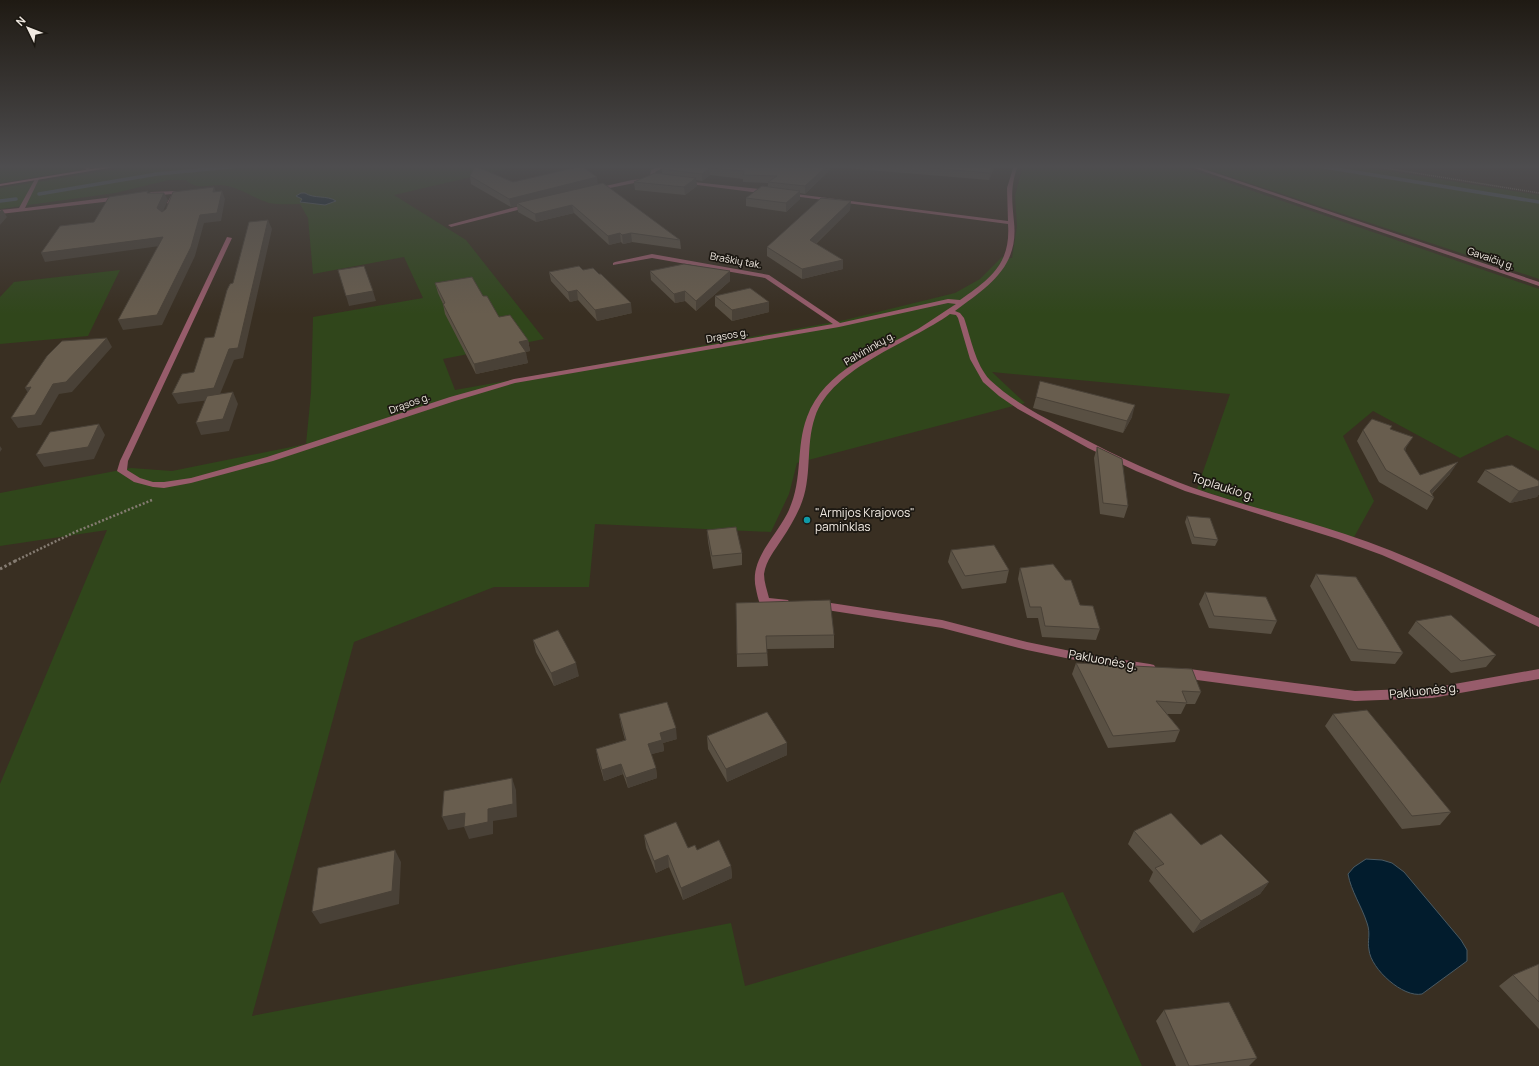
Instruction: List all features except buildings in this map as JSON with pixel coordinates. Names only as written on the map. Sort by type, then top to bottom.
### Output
[{"type":"street","points":[[451,226],[495,215]]},
{"type":"street","points":[[947,215],[1012,223]]},
{"type":"street","name":"Palvininkų g.","points":[[794,603],[764,601],[759,575],[763,560],[779,537],[797,504],[802,489],[805,467],[805,434],[808,422],[816,405],[832,384],[843,374],[859,363],[922,330],[992,281],[1005,262],[1010,251],[1013,236],[1011,215]]},
{"type":"street","name":"Gavaičių g.","points":[[1334,215],[1539,284]]},
{"type":"street","name":"Drąsos g.","points":[[229,238],[124,461],[122,471],[133,480],[148,485],[164,485],[212,476],[330,441],[471,392],[514,381],[840,325],[948,301],[962,302]]},
{"type":"street","name":"Braškių tak.","points":[[615,264],[652,256],[767,276],[840,325]]},
{"type":"street","name":"Toplaukio g.","points":[[949,311],[958,314],[961,318],[975,361],[986,380],[1009,398],[1091,447],[1140,470],[1189,489],[1362,543],[1427,570],[1539,623]]},
{"type":"street","name":"Pakluonės g.","points":[[810,604],[853,609],[942,624],[1027,646],[1077,656],[1249,683],[1355,696],[1432,693],[1539,674]]},
{"type":"path","points":[[0,569],[104,518],[154,499]]},
{"type":"green space","points":[[306,215],[426,215],[466,240],[544,339],[443,359],[455,390],[845,320],[955,293],[980,279],[1002,257],[1012,258],[1017,226],[1016,215],[1322,215],[1539,289],[1539,451],[1507,435],[1460,458],[1373,411],[1343,436],[1374,501],[1353,539],[1197,489],[1230,394],[992,372],[1025,403],[797,463],[789,494],[771,532],[595,524],[589,587],[494,587],[354,642],[252,1016],[731,923],[745,986],[1063,892],[1142,1066],[0,1066],[0,784],[107,530],[0,546],[0,493],[131,468],[172,471],[306,444],[311,393],[313,317],[423,298],[404,257],[313,274],[308,218]]},
{"type":"green space","points":[[1345,215],[1539,215],[1539,279]]},
{"type":"green space","points":[[120,270],[88,336],[0,344],[0,297],[14,282]]},
{"type":"water","points":[[1366,859],[1382,860],[1392,863],[1404,872],[1461,940],[1467,950],[1467,961],[1422,994],[1414,994],[1397,987],[1389,981],[1371,958],[1368,927],[1348,874],[1354,867]]},
{"type":"place","name":"\"Armijos Krajovos\" paminklas","points":[[807,520]]}]
